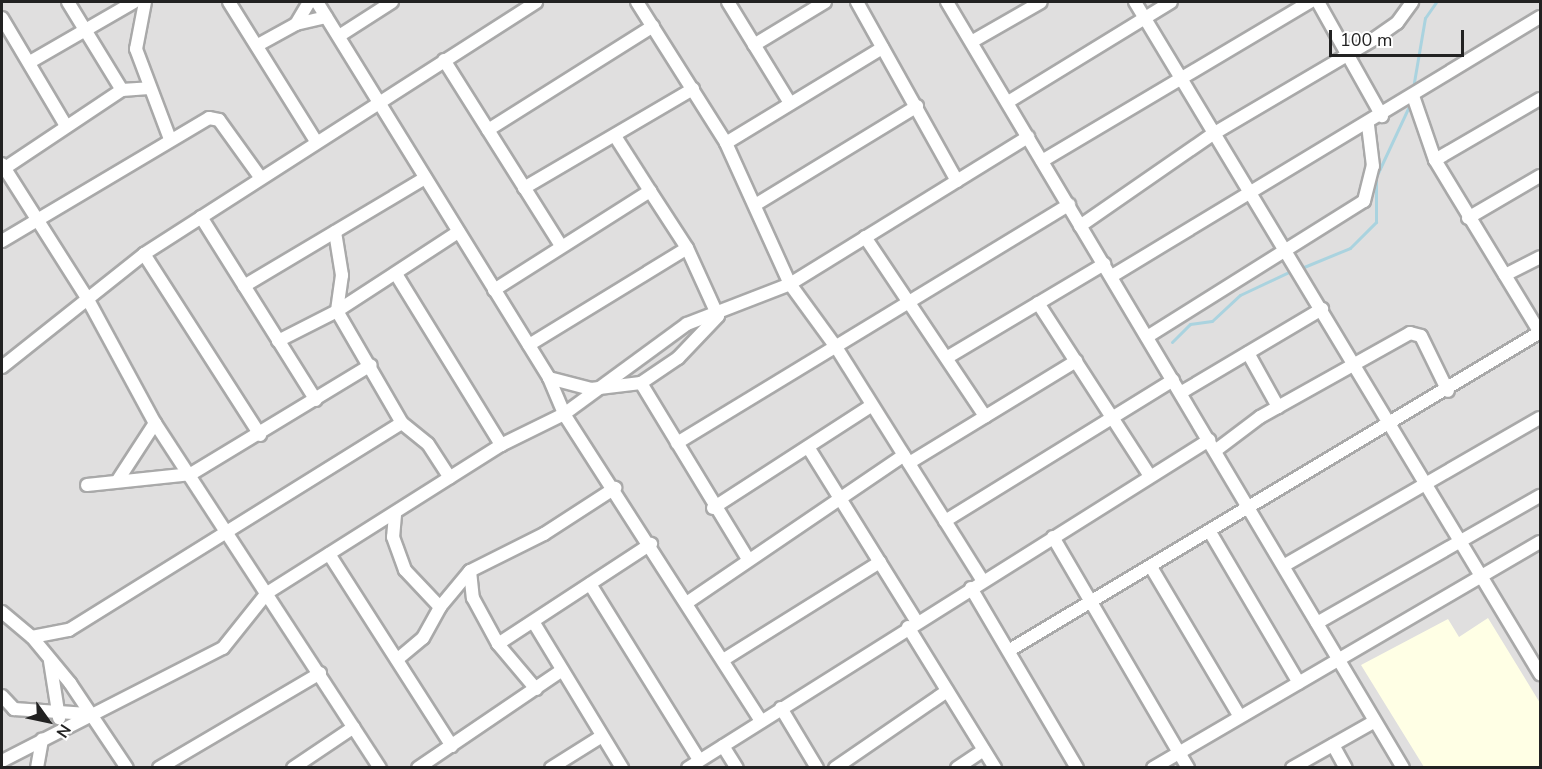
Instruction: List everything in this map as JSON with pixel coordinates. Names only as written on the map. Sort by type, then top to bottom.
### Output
[{"type":"street","points":[[68,2],[122,90]]},
{"type":"street","points":[[30,62],[134,2]]},
{"type":"street","points":[[145,2],[136,50],[170,139]]},
{"type":"street","points":[[229,2],[316,141]]},
{"type":"street","points":[[296,24],[309,2]]},
{"type":"street","points":[[317,2],[381,102],[458,232],[549,378],[564,414],[651,544],[761,721]]},
{"type":"street","points":[[339,36],[392,2]]},
{"type":"street","points":[[2,367],[144,254],[534,2]]},
{"type":"street","points":[[637,2],[726,143],[790,284],[836,347],[982,581]]},
{"type":"street","points":[[728,2],[790,104]]},
{"type":"street","points":[[754,45],[825,2]]},
{"type":"street","points":[[857,2],[957,181]]},
{"type":"street","points":[[947,2],[973,40],[1080,226],[1182,392],[1403,768]]},
{"type":"street","points":[[973,40],[1041,2]]},
{"type":"street","points":[[1135,2],[1540,674]]},
{"type":"street","points":[[1008,102],[1171,2]]},
{"type":"street","points":[[1042,161],[1179,76],[1310,2]]},
{"type":"street","points":[[1318,2],[1382,116]]},
{"type":"street","points":[[1080,226],[1213,134],[1397,24],[1407,5]]},
{"type":"street","points":[[258,45],[296,24],[326,17]]},
{"type":"street","points":[[1112,276],[1249,192],[1368,125],[1540,17]]},
{"type":"street","points":[[2,18],[7,34],[30,62],[66,126]]},
{"type":"street","points":[[488,130],[653,26]]},
{"type":"street","points":[[726,143],[882,48]]},
{"type":"street","points":[[444,60],[561,246]]},
{"type":"street","points":[[149,88],[122,90],[2,167],[87,298],[155,423],[191,474],[380,768]]},
{"type":"street","points":[[524,188],[693,89]]},
{"type":"street","points":[[1010,650],[1250,507],[1391,427],[1540,333],[1434,160],[1413,96]]},
{"type":"street","points":[[1434,160],[1540,99]]},
{"type":"street","points":[[755,205],[917,106]]},
{"type":"street","points":[[2,241],[170,139],[215,118],[260,177]]},
{"type":"street","points":[[1147,337],[1364,201],[1373,166],[1368,125]]},
{"type":"street","points":[[615,136],[687,248],[718,316]]},
{"type":"street","points":[[2,761],[89,714],[223,648],[267,593],[396,515],[501,445],[564,414],[591,389],[631,368],[687,324],[718,316],[790,284],[1028,137]]},
{"type":"street","points":[[1468,218],[1540,176]]},
{"type":"street","points":[[244,286],[426,178]]},
{"type":"street","points":[[494,290],[650,191]]},
{"type":"street","points":[[677,443],[1069,205]]},
{"type":"street","points":[[201,217],[316,400]]},
{"type":"street","points":[[335,232],[342,275],[337,311],[371,365],[402,423],[428,444],[450,478]]},
{"type":"street","points":[[278,341],[337,311],[458,232]]},
{"type":"street","points":[[865,237],[912,301],[985,416]]},
{"type":"street","points":[[529,345],[687,248]]},
{"type":"street","points":[[144,254],[260,435]]},
{"type":"street","points":[[1505,275],[1540,257]]},
{"type":"street","points":[[948,357],[1104,264]]},
{"type":"street","points":[[396,274],[501,445]]},
{"type":"street","points":[[1038,303],[1150,476]]},
{"type":"street","points":[[1182,392],[1322,309]]},
{"type":"street","points":[[549,378],[591,389],[641,383],[678,358],[718,316]]},
{"type":"street","points":[[688,768],[1150,476],[1212,446],[1355,364],[1417,332],[1448,391]]},
{"type":"street","points":[[1248,352],[1278,407]]},
{"type":"street","points":[[688,602],[840,498],[985,416],[1076,361]]},
{"type":"street","points":[[87,485],[191,474],[260,435],[371,365]]},
{"type":"street","points":[[945,521],[1173,380]]},
{"type":"street","points":[[641,383],[713,508],[748,559]]},
{"type":"street","points":[[713,508],[872,405]]},
{"type":"street","points":[[1285,565],[1540,418]]},
{"type":"street","points":[[118,480],[155,423]]},
{"type":"street","points":[[32,637],[61,634],[229,534],[402,423]]},
{"type":"street","points":[[808,447],[880,562],[947,691],[995,768]]},
{"type":"street","points":[[399,658],[423,638],[440,607],[470,571],[535,539],[615,488]]},
{"type":"street","points":[[1317,623],[1540,496]]},
{"type":"street","points":[[396,515],[393,537],[405,570],[440,607]]},
{"type":"street","points":[[1210,532],[1299,683]]},
{"type":"street","points":[[1053,537],[1188,768]]},
{"type":"street","points":[[1153,768],[1540,542]]},
{"type":"street","points":[[498,644],[534,623],[651,544]]},
{"type":"street","points":[[329,554],[399,658],[452,746]]},
{"type":"street","points":[[723,660],[880,562]]},
{"type":"street","points":[[1150,567],[1240,717]]},
{"type":"street","points":[[470,571],[473,598],[498,644],[536,689]]},
{"type":"street","points":[[590,584],[699,760]]},
{"type":"street","points":[[971,588],[1010,650],[1077,768]]},
{"type":"street","points":[[2,612],[32,637],[49,657],[128,768]]},
{"type":"street","points":[[534,623],[622,768]]},
{"type":"street","points":[[49,657],[59,731]]},
{"type":"street","points":[[418,768],[562,670]]},
{"type":"street","points":[[159,768],[320,673]]},
{"type":"street","points":[[836,768],[947,691]]},
{"type":"street","points":[[2,696],[14,709],[89,714]]},
{"type":"street","points":[[781,708],[817,768]]},
{"type":"street","points":[[1292,768],[1375,721]]},
{"type":"street","points":[[293,768],[354,728]]},
{"type":"street","points":[[551,768],[602,736]]},
{"type":"street","points":[[37,768],[42,739]]},
{"type":"street","points":[[1333,745],[1346,768]]},
{"type":"street","points":[[723,746],[737,768]]},
{"type":"street","points":[[957,768],[984,750]]},
{"type":"shaded area","points":[[2,2],[1540,2],[1540,767],[2,767]]},
{"type":"shaded area","points":[[1488,618],[1540,703],[1540,767],[1424,767],[1361,665],[1448,619],[1459,637]]},
{"type":"waterway","points":[[1413,88],[1425,18],[1436,2]]},
{"type":"waterway","points":[[1299,269],[1350,248],[1376,222],[1376,177],[1410,104]]},
{"type":"waterway","points":[[1172,342],[1190,324],[1212,321],[1240,295],[1293,270]]}]
